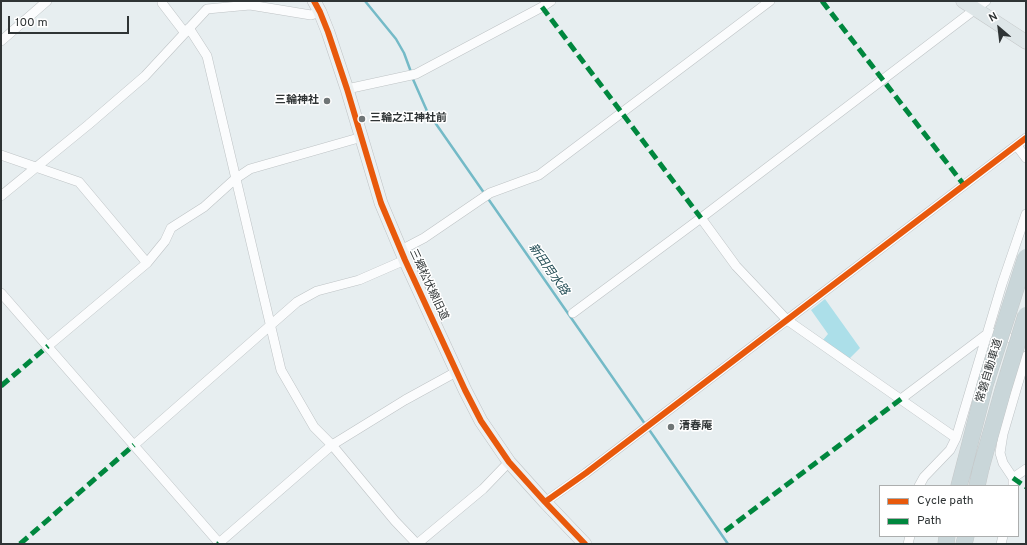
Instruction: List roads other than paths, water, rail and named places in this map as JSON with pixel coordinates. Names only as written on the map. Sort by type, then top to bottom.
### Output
[{"type":"highway","name":"常磐自動車道","points":[[959,485],[985,385],[1026,258]]},
{"type":"highway","name":"常磐自動車道","points":[[977,485],[1003,390],[1026,315]]},
{"type":"main road","points":[[962,1],[980,5],[1026,42]]},
{"type":"street","points":[[1,41],[48,1]]},
{"type":"street","points":[[162,1],[162,3],[187,31],[206,56],[282,370],[314,427],[332,445],[395,522],[417,544],[483,489],[509,462]]},
{"type":"street","points":[[347,89],[416,74],[540,4],[551,1]]},
{"type":"street","points":[[134,446],[297,302],[317,291],[359,280],[403,255],[424,238],[486,195],[540,175],[770,1]]},
{"type":"street","points":[[1,196],[145,76],[207,9],[250,5],[311,15],[317,6]]},
{"type":"street","points":[[574,313],[980,5]]},
{"type":"street","name":"三郷松伏線旧道","points":[[317,6],[347,89],[381,203],[456,372],[481,421],[509,462],[584,544]]},
{"type":"street","points":[[48,346],[147,262],[165,241],[171,228],[204,207],[235,179],[250,169],[362,137]]},
{"type":"street","points":[[545,502],[1026,138]]},
{"type":"street","points":[[1017,146],[1026,158]]},
{"type":"street","points":[[1,155],[79,182],[147,262]]},
{"type":"street","points":[[920,485],[924,477],[950,450],[957,434],[986,334],[1026,214]]},
{"type":"street","points":[[701,218],[736,266],[787,320],[901,399],[957,434],[1001,444]]},
{"type":"street","points":[[1,293],[219,544],[332,445],[405,400],[456,372]]},
{"type":"street","points":[[901,399],[986,334],[992,333],[1026,342]]},
{"type":"street","points":[[1026,356],[1000,452],[1003,463],[1013,482],[1026,469]]},
{"type":"waterway","name":"新田用水路","points":[[365,1],[396,39],[404,53],[411,72]]},
{"type":"waterway","name":"新田用水路","points":[[412,77],[427,111],[645,424]]},
{"type":"waterway","name":"新田用水路","points":[[648,428],[728,544]]},
{"type":"place","name":"三輪神社","points":[[327,101]]},
{"type":"place","name":"三輪之江神社前","points":[[362,119]]},
{"type":"place","name":"清春庵","points":[[671,427]]}]
